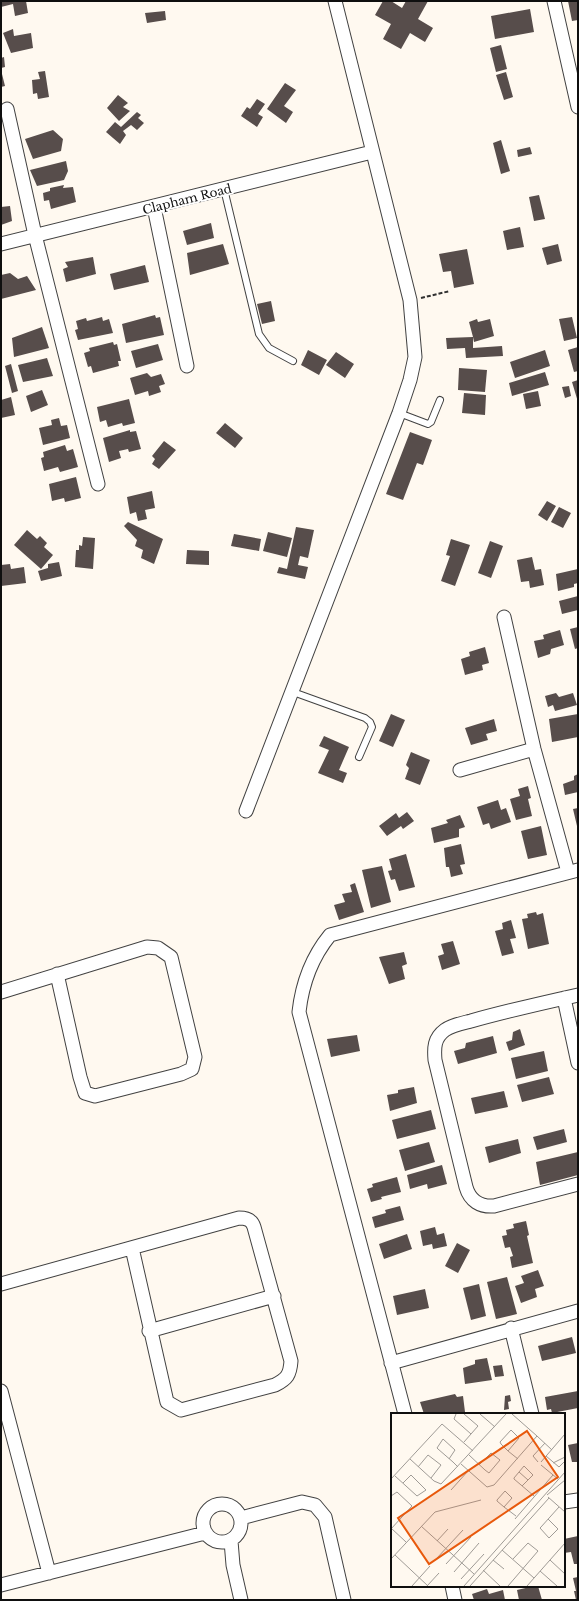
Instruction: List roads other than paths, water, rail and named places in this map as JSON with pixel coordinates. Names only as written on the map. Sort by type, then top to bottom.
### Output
[{"type":"street","points":[[246,811],[399,413],[410,380],[415,357],[410,300],[335,1]]},
{"type":"street","points":[[554,1],[578,106]]},
{"type":"street","points":[[7,108],[35,235],[98,484]]},
{"type":"street","name":"Clapham Road","points":[[1,244],[372,152]]},
{"type":"street","points":[[154,207],[187,366]]},
{"type":"street","points":[[405,1413],[390,1363],[299,1012],[301,996],[307,977],[320,947],[330,936],[573,871],[534,749],[504,617]]},
{"type":"street","points":[[460,770],[534,749]]},
{"type":"street","points":[[1,992],[57,974],[147,948],[158,948],[166,952],[171,957],[196,1057],[192,1069],[188,1072],[95,1096],[85,1093],[80,1077],[57,974]]},
{"type":"street","points":[[578,995],[453,1026],[439,1035],[435,1041],[434,1047],[466,1187],[474,1202],[486,1207],[494,1206],[578,1184]]},
{"type":"street","points":[[564,998],[578,1063]]},
{"type":"street","points":[[1,1284],[239,1218],[248,1219],[253,1222],[291,1361],[289,1376],[284,1381],[275,1385],[181,1410],[167,1402],[132,1248]]},
{"type":"street","points":[[150,1330],[274,1296]]},
{"type":"street","points":[[390,1363],[511,1328],[578,1311]]},
{"type":"street","points":[[511,1328],[532,1413]]},
{"type":"street","points":[[1,1392],[49,1573]]},
{"type":"street","points":[[565,1502],[578,1500]]},
{"type":"street","points":[[242,1518],[302,1502],[315,1505],[325,1517],[344,1600]]},
{"type":"street","points":[[222,1504],[234,1507],[242,1518],[241,1531],[231,1541],[216,1542],[205,1533],[203,1520],[210,1508],[222,1504]]},
{"type":"street","points":[[1,1585],[205,1533]]},
{"type":"street","points":[[231,1541],[233,1565],[241,1600]]},
{"type":"street","points":[[452,1587],[455,1600]]},
{"type":"lane","points":[[224,189],[259,334],[269,348],[293,361]]},
{"type":"lane","points":[[399,413],[428,424],[431,422],[440,400]]},
{"type":"lane","points":[[293,692],[365,718],[370,722],[372,727],[359,757]]}]
